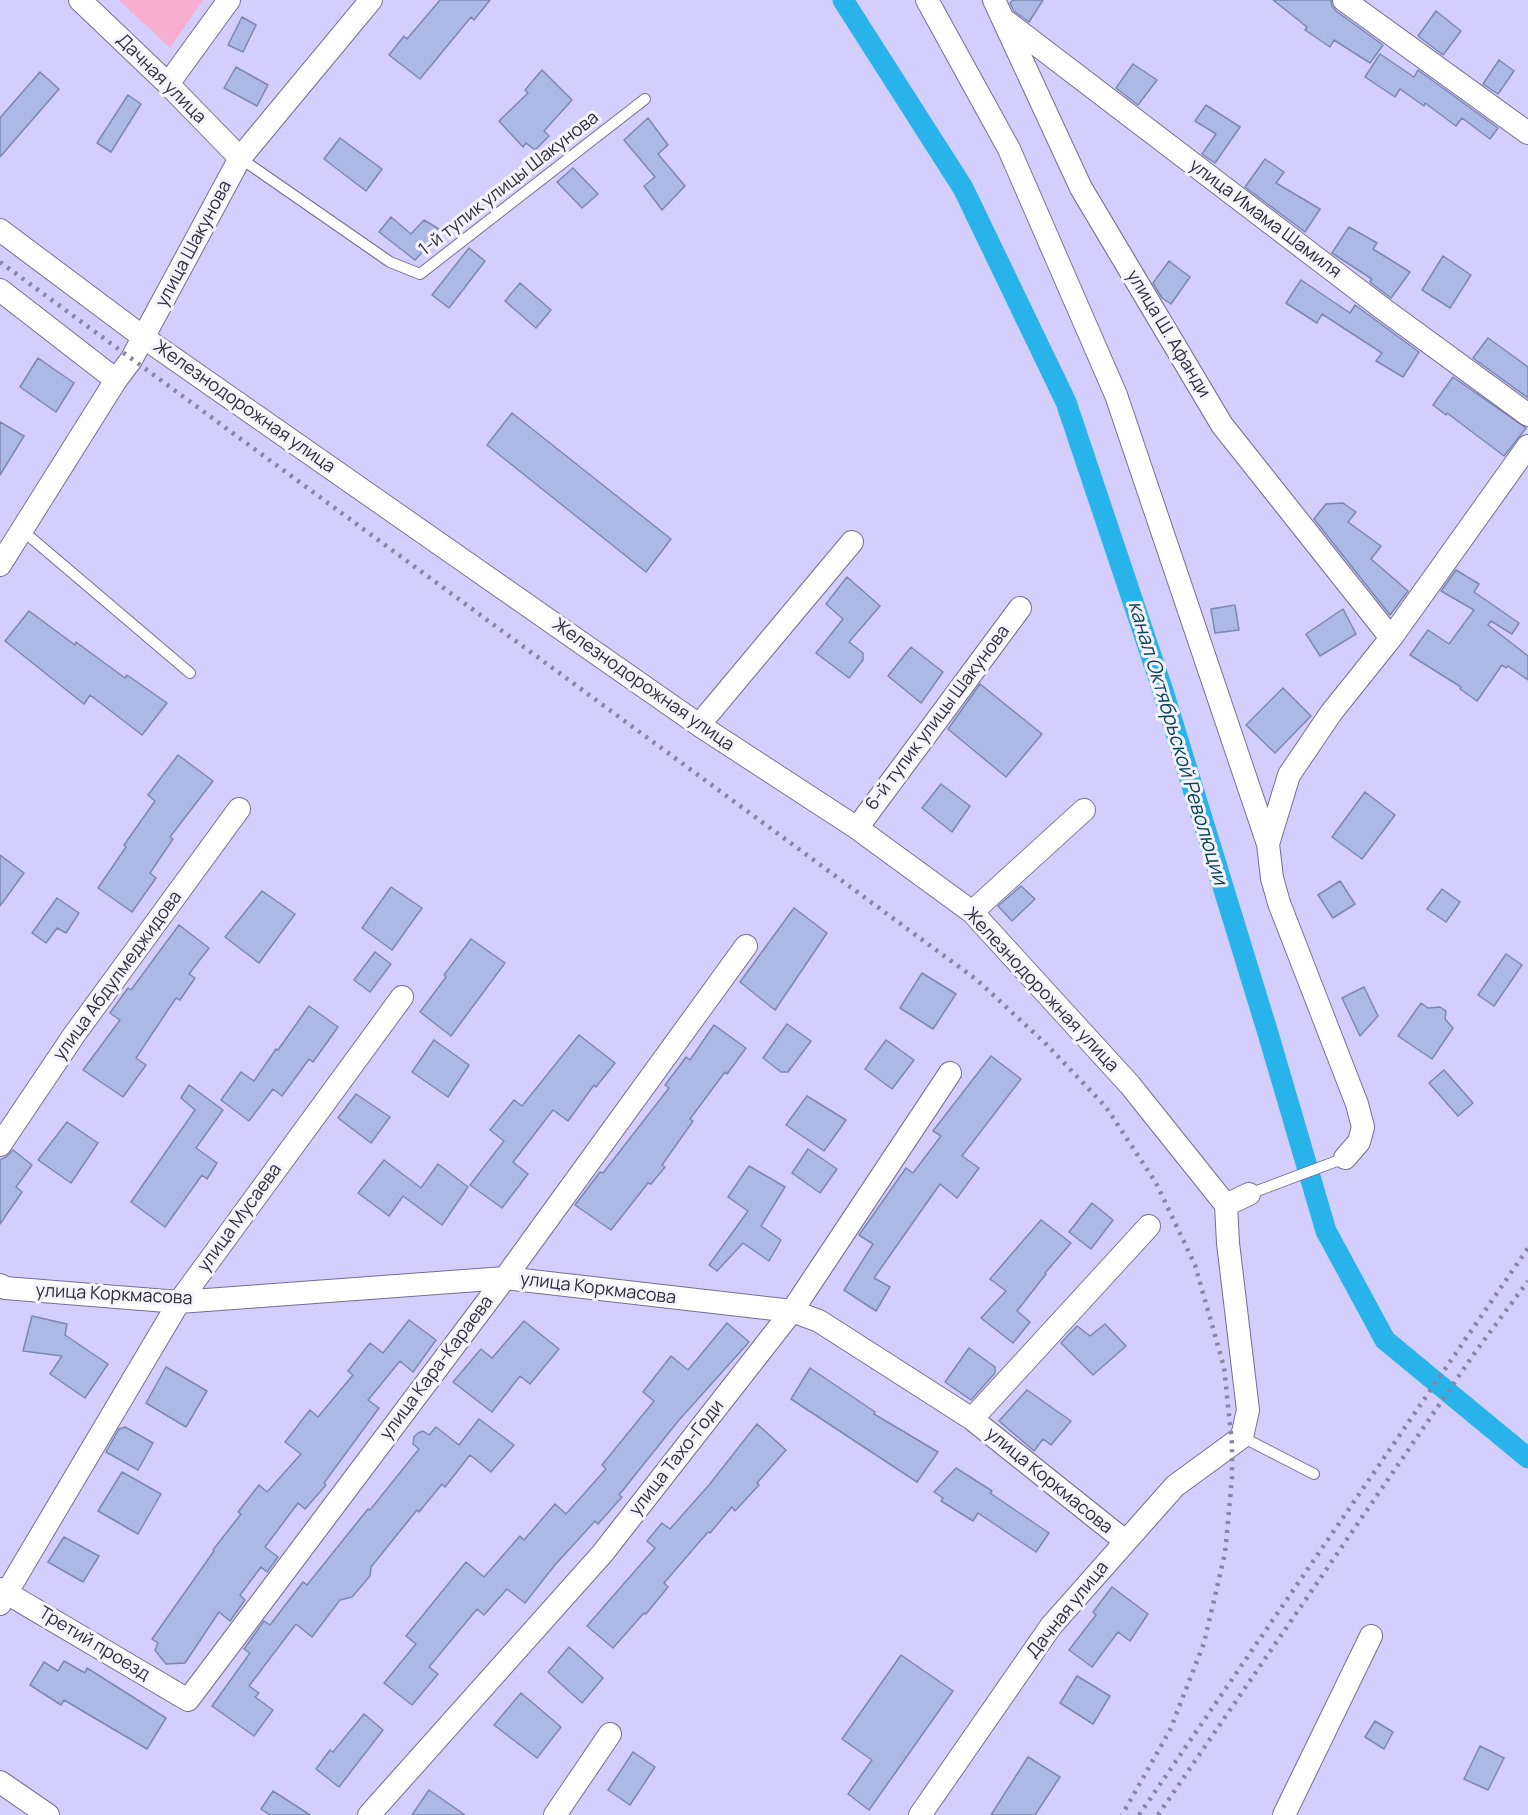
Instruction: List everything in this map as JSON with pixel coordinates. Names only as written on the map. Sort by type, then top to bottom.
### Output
[{"type":"street","name":"Дачная улица","points":[[80,0],[168,84],[240,158]]},
{"type":"street","points":[[168,84],[229,0]]},
{"type":"street","name":"улица Шакунова","points":[[0,565],[116,380],[131,360],[240,158],[372,0]]},
{"type":"street","points":[[927,0],[1010,149],[1116,395],[1268,844],[1272,878],[1279,903],[1357,1104],[1363,1127],[1359,1142],[1345,1158]]},
{"type":"street","points":[[1344,0],[1528,133]]},
{"type":"street","name":"улица Имама Шамиля","points":[[999,10],[1382,308],[1528,416]]},
{"type":"street","name":"улица Ш. Афанди","points":[[999,10],[1081,188],[1222,425],[1391,638]]},
{"type":"street","name":"Железнодорожная улица","points":[[0,230],[144,337],[699,725],[856,828],[972,912],[1130,1085],[1226,1205]]},
{"type":"street","points":[[0,290],[116,380]]},
{"type":"street","points":[[1268,844],[1289,775],[1331,713],[1391,638],[1528,446]]},
{"type":"street","points":[[699,725],[852,542]]},
{"type":"street","name":"6-й тупик улицы Шакунова","points":[[856,828],[1020,608]]},
{"type":"street","name":"улица Абдулмеджидова","points":[[0,1145],[74,1035],[239,809]]},
{"type":"street","points":[[972,912],[1084,810]]},
{"type":"street","name":"улица Кара-Караева","points":[[188,1700],[506,1278],[746,946]]},
{"type":"street","name":"улица Мусаева","points":[[2,1595],[179,1302],[402,997]]},
{"type":"street","name":"улица Тахо-Годи","points":[[369,1815],[602,1554],[792,1311],[950,1073]]},
{"type":"street","points":[[1242,1437],[1248,1410],[1228,1243],[1226,1205],[1249,1194]]},
{"type":"street","points":[[972,1419],[1149,1226]]},
{"type":"street","name":"улица Коркмасова","points":[[0,1285],[5,1288],[179,1302],[506,1278],[792,1311],[819,1321],[972,1419],[1125,1541]]},
{"type":"street","name":"Дачная улица","points":[[920,1815],[1051,1626],[1175,1486],[1242,1437]]},
{"type":"street","name":"Третий проезд","points":[[2,1595],[188,1700]]},
{"type":"street","points":[[1284,1815],[1371,1636]]},
{"type":"street","points":[[555,1815],[609,1734]]},
{"type":"street","points":[[0,1782],[48,1815]]},
{"type":"lane","name":"1-й тупик улицы Шакунова","points":[[240,158],[390,262],[420,274],[645,99]]},
{"type":"lane","points":[[23,531],[190,674]]},
{"type":"lane","points":[[1249,1194],[1345,1158]]},
{"type":"lane","points":[[1242,1437],[1314,1474]]},
{"type":"shaded area","points":[[119,0],[203,0],[170,48]]},
{"type":"building","points":[[440,0],[490,0],[474,20],[471,17],[420,79],[389,55],[404,36],[407,39]]},
{"type":"building","points":[[1013,0],[1043,0],[1029,22],[1014,11],[1010,3]]},
{"type":"building","points":[[1273,0],[1331,0],[1336,11],[1383,45],[1370,63],[1334,40],[1330,47],[1305,30],[1307,27]]},
{"type":"building","points":[[1436,11],[1461,31],[1443,55],[1418,36]]},
{"type":"building","points":[[242,17],[256,25],[243,52],[228,45]]},
{"type":"building","points":[[1380,54],[1414,77],[1418,70],[1498,128],[1490,139],[1462,118],[1456,126],[1425,103],[1424,106],[1400,89],[1395,97],[1365,77]]},
{"type":"building","points":[[1499,60],[1514,71],[1498,94],[1483,84]]},
{"type":"building","points":[[1133,64],[1157,80],[1138,105],[1116,88]]},
{"type":"building","points":[[236,67],[268,85],[257,106],[224,88]]},
{"type":"building","points":[[542,70],[572,100],[544,131],[549,136],[535,150],[526,143],[523,147],[499,121],[528,93],[525,90]]},
{"type":"building","points":[[40,72],[59,89],[0,157],[0,118]]},
{"type":"building","points":[[128,95],[141,104],[111,152],[97,143]]},
{"type":"building","points":[[1206,105],[1240,127],[1215,163],[1202,154],[1216,134],[1195,121]]},
{"type":"building","points":[[648,118],[668,145],[658,154],[685,186],[662,210],[644,186],[655,177],[624,140]]},
{"type":"building","points":[[340,138],[382,169],[366,191],[324,159]]},
{"type":"building","points":[[1265,159],[1284,172],[1276,183],[1320,209],[1305,232],[1245,187]]},
{"type":"building","points":[[573,168],[598,194],[582,208],[557,182]]},
{"type":"building","points":[[391,217],[411,234],[424,220],[442,231],[415,260],[379,232]]},
{"type":"building","points":[[1349,227],[1377,243],[1373,249],[1410,272],[1391,298],[1370,282],[1372,279],[1332,253]]},
{"type":"building","points":[[469,248],[485,261],[449,308],[432,295]]},
{"type":"building","points":[[1443,256],[1471,275],[1450,308],[1422,290]]},
{"type":"building","points":[[1169,261],[1190,277],[1171,304],[1162,298],[1153,283]]},
{"type":"building","points":[[1301,280],[1350,313],[1355,305],[1419,352],[1403,377],[1376,361],[1382,353],[1322,314],[1317,323],[1286,303]]},
{"type":"building","points":[[520,283],[551,310],[536,328],[505,301]]},
{"type":"building","points":[[1488,338],[1528,367],[1528,398],[1473,358]]},
{"type":"building","points":[[38,358],[74,383],[56,412],[20,387]]},
{"type":"building","points":[[1453,377],[1526,428],[1504,456],[1433,405]]},
{"type":"building","points":[[512,413],[671,539],[646,572],[487,445]]},
{"type":"building","points":[[0,422],[24,436],[0,475]]},
{"type":"building","points":[[1343,503],[1356,512],[1348,522],[1381,546],[1371,559],[1408,591],[1390,615],[1314,519],[1326,504]]},
{"type":"building","points":[[1456,570],[1479,584],[1474,592],[1519,623],[1512,634],[1491,621],[1488,625],[1528,656],[1528,680],[1508,666],[1506,668],[1502,665],[1477,701],[1460,689],[1461,687],[1410,655],[1428,630],[1449,644],[1474,610],[1441,591]]},
{"type":"building","points":[[847,577],[880,606],[849,642],[863,653],[863,660],[849,678],[816,653],[843,619],[826,604]]},
{"type":"building","points":[[1235,605],[1239,630],[1215,633],[1211,609]]},
{"type":"building","points":[[1343,609],[1356,634],[1320,656],[1306,634]]},
{"type":"building","points":[[29,611],[75,645],[76,642],[125,678],[127,675],[167,703],[142,735],[90,695],[84,704],[5,641]]},
{"type":"building","points":[[911,647],[943,672],[921,703],[888,676]]},
{"type":"building","points":[[980,684],[1042,734],[1006,777],[948,729]]},
{"type":"building","points":[[1283,688],[1311,716],[1275,753],[1246,725]]},
{"type":"building","points":[[178,755],[213,781],[170,837],[173,839],[150,873],[156,878],[132,912],[98,888],[126,847],[124,845],[155,801],[148,795]]},
{"type":"building","points":[[941,784],[970,806],[952,832],[922,808]]},
{"type":"building","points":[[1365,792],[1395,815],[1362,859],[1332,837]]},
{"type":"building","points":[[0,855],[24,873],[0,906]]},
{"type":"building","points":[[1340,881],[1355,904],[1333,918],[1318,895]]},
{"type":"building","points":[[1021,886],[1035,899],[1012,921],[998,906]]},
{"type":"building","points":[[391,887],[422,908],[392,950],[362,928]]},
{"type":"building","points":[[1442,889],[1460,902],[1446,922],[1427,909]]},
{"type":"building","points":[[262,891],[295,914],[259,963],[225,937]]},
{"type":"building","points":[[57,898],[79,913],[66,933],[57,928],[46,943],[32,933]]},
{"type":"building","points":[[794,908],[827,933],[775,1010],[740,982]]},
{"type":"building","points":[[179,925],[209,948],[189,974],[195,978],[180,1000],[176,998],[136,1058],[146,1065],[123,1097],[83,1070],[120,1020],[110,1013],[128,988],[131,990]]},
{"type":"building","points":[[471,939],[505,963],[451,1036],[420,1012]]},
{"type":"building","points":[[375,952],[391,964],[370,992],[354,980]]},
{"type":"building","points":[[1506,954],[1522,965],[1494,1006],[1478,995]]},
{"type":"building","points":[[922,973],[956,994],[933,1029],[900,1008]]},
{"type":"building","points":[[1364,987],[1378,1016],[1360,1036],[1342,998]]},
{"type":"building","points":[[1421,1003],[1428,1008],[1440,1007],[1446,1011],[1445,1019],[1453,1028],[1432,1059],[1398,1036]]},
{"type":"building","points":[[309,1006],[338,1027],[313,1062],[309,1059],[282,1096],[273,1089],[249,1121],[221,1100],[241,1072],[254,1081]]},
{"type":"building","points":[[787,1024],[811,1041],[788,1072],[781,1072],[763,1058]]},
{"type":"building","points":[[714,1025],[746,1048],[690,1119],[693,1121],[662,1165],[665,1167],[651,1184],[648,1183],[611,1230],[575,1205],[669,1088],[665,1085],[686,1057],[690,1060]]},
{"type":"building","points":[[579,1035],[615,1063],[596,1087],[594,1085],[568,1121],[553,1110],[513,1162],[528,1174],[502,1208],[470,1185],[504,1141],[490,1130],[514,1100],[522,1106]]},
{"type":"building","points":[[434,1040],[469,1065],[448,1097],[412,1072]]},
{"type":"building","points":[[886,1040],[914,1060],[892,1089],[865,1069]]},
{"type":"building","points":[[991,1056],[1021,1079],[962,1156],[979,1168],[957,1198],[940,1184],[874,1278],[890,1287],[876,1311],[844,1290],[873,1244],[859,1235],[906,1168],[913,1173],[941,1136],[933,1131]]},
{"type":"building","points":[[1444,1070],[1473,1103],[1458,1116],[1429,1083]]},
{"type":"building","points":[[189,1085],[223,1110],[196,1148],[217,1163],[207,1179],[202,1175],[165,1227],[131,1202],[195,1110],[181,1098]]},
{"type":"building","points":[[356,1094],[390,1117],[371,1143],[338,1118]]},
{"type":"building","points":[[807,1096],[846,1120],[824,1151],[786,1125]]},
{"type":"building","points":[[67,1122],[98,1143],[71,1183],[38,1160]]},
{"type":"building","points":[[808,1149],[837,1169],[820,1193],[792,1173]]},
{"type":"building","points":[[13,1150],[32,1165],[16,1187],[22,1192],[0,1224],[0,1160]]},
{"type":"building","points":[[384,1160],[421,1188],[438,1164],[468,1187],[442,1225],[403,1196],[389,1216],[358,1193]]},
{"type":"building","points":[[749,1166],[785,1187],[761,1226],[781,1240],[769,1261],[743,1243],[717,1271],[709,1265],[748,1211],[728,1197]]},
{"type":"building","points":[[1092,1203],[1113,1220],[1091,1249],[1069,1232]]},
{"type":"building","points":[[1041,1220],[1071,1243],[1017,1311],[1030,1322],[1013,1343],[981,1318],[1006,1291],[990,1279]]},
{"type":"building","points":[[32,1316],[67,1324],[65,1335],[108,1364],[85,1398],[50,1374],[62,1356],[23,1351]]},
{"type":"building","points":[[409,1320],[436,1340],[413,1372],[400,1361],[368,1400],[379,1408],[324,1483],[326,1485],[305,1509],[298,1503],[265,1547],[278,1557],[267,1572],[261,1567],[240,1595],[245,1600],[230,1621],[219,1612],[185,1663],[166,1664],[155,1650],[158,1643],[152,1639],[213,1550],[241,1514],[238,1512],[259,1485],[267,1492],[301,1454],[285,1442],[310,1410],[318,1417],[353,1375],[348,1371],[370,1343],[383,1353]]},
{"type":"building","points":[[524,1321],[559,1349],[530,1384],[520,1376],[492,1412],[453,1382],[481,1349],[492,1358]]},
{"type":"building","points":[[727,1323],[749,1342],[679,1420],[619,1495],[622,1497],[598,1524],[595,1521],[554,1566],[525,1603],[507,1589],[484,1615],[477,1609],[429,1667],[438,1674],[412,1705],[384,1683],[416,1644],[406,1636],[466,1562],[484,1577],[520,1536],[524,1540],[555,1504],[566,1514],[606,1469],[602,1465],[654,1401],[643,1392],[671,1356],[688,1370]]},
{"type":"building","points":[[1105,1324],[1126,1346],[1093,1375],[1061,1343],[1077,1326],[1090,1336]]},
{"type":"building","points":[[969,1348],[995,1367],[995,1373],[971,1400],[945,1382]]},
{"type":"building","points":[[166,1367],[207,1391],[186,1427],[146,1403]]},
{"type":"building","points":[[810,1368],[875,1412],[874,1414],[938,1452],[917,1482],[791,1399]]},
{"type":"building","points":[[1027,1390],[1071,1421],[1051,1445],[1043,1439],[1034,1451],[999,1421]]},
{"type":"building","points":[[479,1419],[514,1445],[491,1472],[470,1455],[445,1487],[442,1484],[419,1512],[417,1510],[371,1567],[370,1576],[352,1597],[340,1600],[312,1637],[296,1624],[249,1686],[259,1693],[255,1697],[273,1710],[254,1736],[212,1706],[250,1653],[244,1649],[264,1621],[270,1625],[303,1582],[307,1585],[419,1449],[413,1444],[414,1437],[423,1431],[429,1435],[436,1427],[459,1445]]},
{"type":"building","points":[[757,1424],[786,1450],[735,1511],[732,1507],[710,1533],[708,1532],[664,1583],[668,1587],[646,1614],[644,1613],[613,1648],[587,1626],[655,1548],[647,1541],[662,1523],[670,1529],[709,1485]]},
{"type":"building","points":[[125,1427],[153,1443],[138,1470],[106,1452],[119,1429]]},
{"type":"building","points":[[956,1468],[1049,1533],[1036,1552],[978,1513],[973,1521],[941,1501],[943,1498],[934,1492]]},
{"type":"building","points":[[122,1472],[161,1494],[138,1534],[98,1511]]},
{"type":"building","points":[[64,1537],[99,1556],[83,1582],[48,1562]]},
{"type":"building","points":[[1112,1587],[1148,1614],[1130,1641],[1118,1632],[1092,1667],[1069,1650],[1096,1615],[1093,1612]]},
{"type":"building","points":[[569,1647],[603,1678],[582,1703],[548,1672]]},
{"type":"building","points":[[901,1655],[953,1691],[869,1810],[848,1794],[872,1760],[842,1739]]},
{"type":"building","points":[[64,1661],[85,1673],[87,1668],[166,1718],[147,1749],[64,1700],[61,1705],[30,1685],[44,1662],[58,1671]]},
{"type":"building","points":[[1077,1676],[1110,1696],[1093,1724],[1060,1703]]},
{"type":"building","points":[[521,1693],[561,1727],[537,1758],[494,1725]]},
{"type":"building","points":[[364,1714],[383,1730],[339,1787],[316,1769],[330,1750],[333,1752]]},
{"type":"building","points":[[1375,1721],[1393,1732],[1384,1749],[1365,1737]]},
{"type":"building","points":[[1480,1746],[1504,1758],[1488,1790],[1464,1779]]},
{"type":"building","points":[[633,1752],[655,1767],[630,1805],[608,1790]]},
{"type":"building","points":[[1028,1757],[1060,1777],[1035,1815],[991,1815]]},
{"type":"building","points":[[429,1790],[465,1815],[412,1815]]},
{"type":"building","points":[[273,1791],[310,1815],[270,1815],[261,1809]]},
{"type":"waterway","name":"канал Октябрьской Революции","points":[[843,0],[963,188],[1066,402],[1163,691],[1326,1231],[1385,1340],[1528,1458]]},
{"type":"railway","points":[[0,262],[977,980],[1046,1044],[1106,1107],[1156,1183],[1195,1265],[1224,1367],[1232,1444],[1232,1478],[1225,1553],[1204,1643],[1170,1730],[1122,1815]]},
{"type":"railway","points":[[1139,1815],[1528,1248]]},
{"type":"railway","points":[[1158,1815],[1476,1351],[1528,1281]]}]
